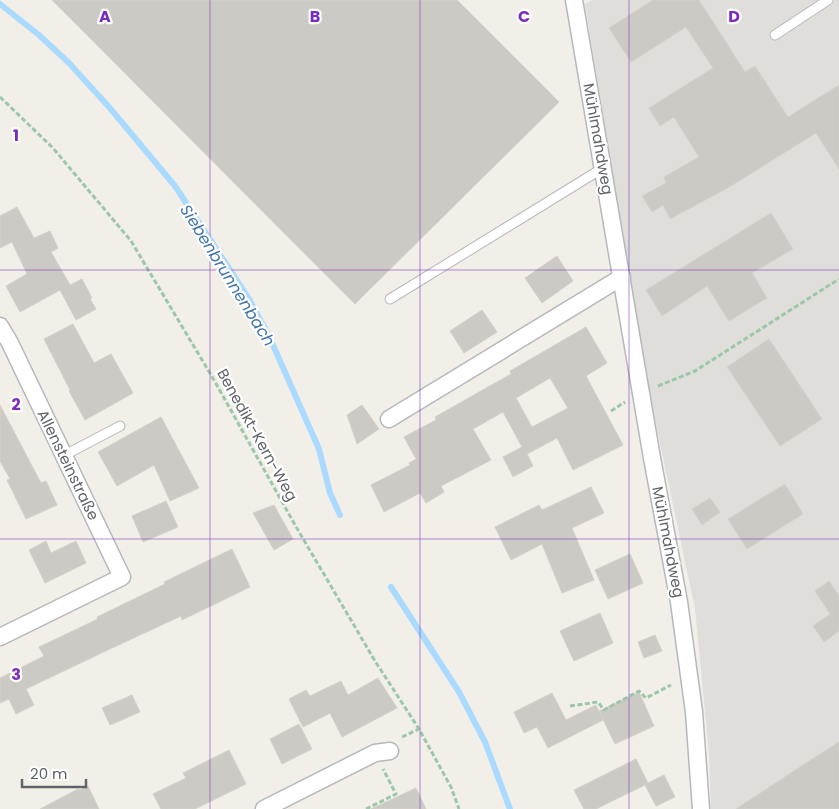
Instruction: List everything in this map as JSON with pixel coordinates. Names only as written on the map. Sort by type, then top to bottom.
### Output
[{"type":"street","name":"Mühlmahdweg","points":[[574,0],[641,393],[680,602],[695,722],[701,809]]},
{"type":"street","points":[[389,419],[622,277]]},
{"type":"street","name":"Allensteinstraße","points":[[0,326],[10,343],[122,577],[0,637]]},
{"type":"street","points":[[264,809],[382,752]]},
{"type":"lane","points":[[775,35],[828,0]]},
{"type":"lane","points":[[390,299],[603,168]]},
{"type":"lane","points":[[64,456],[120,426]]},
{"type":"path","name":"Benedikt-Kern-Weg","points":[[0,97],[53,148],[131,241],[214,380],[295,525],[370,653],[419,728],[451,787],[459,809]]},
{"type":"path","points":[[641,393],[694,371],[839,280]]},
{"type":"path","points":[[570,706],[598,702],[604,710],[640,691],[646,698],[689,676]]},
{"type":"path","points":[[366,809],[396,794],[382,752]]},
{"type":"shaded area","points":[[592,0],[839,0],[839,809],[711,809],[709,753],[695,609],[645,372],[585,4]]},
{"type":"building","points":[[52,0],[457,0],[559,102],[355,304]]},
{"type":"building","points":[[653,0],[699,0],[745,72],[755,66],[788,117],[839,85],[839,169],[816,133],[731,186],[670,219],[663,205],[652,212],[642,196],[666,183],[664,177],[699,157],[674,117],[660,126],[649,108],[713,68],[686,27],[631,62],[609,28]]},
{"type":"building","points":[[17,207],[34,238],[50,231],[58,248],[51,252],[70,285],[82,279],[96,309],[76,320],[60,290],[20,312],[6,286],[27,274],[12,242],[0,248],[0,216]]},
{"type":"building","points":[[771,213],[793,249],[752,273],[767,298],[729,321],[707,286],[662,316],[646,290]]},
{"type":"building","points":[[557,256],[573,281],[542,303],[525,278]]},
{"type":"building","points":[[482,310],[497,332],[464,353],[450,331]]},
{"type":"building","points":[[73,324],[94,363],[111,354],[133,393],[85,420],[44,339]]},
{"type":"building","points":[[586,327],[607,363],[586,376],[623,445],[573,470],[557,438],[527,454],[533,466],[513,477],[503,457],[522,447],[503,412],[473,429],[491,460],[441,486],[444,492],[426,503],[420,493],[384,512],[371,485],[410,465],[409,463],[416,459],[404,437],[436,420],[435,417],[511,374],[510,371]],"holes":[[[550,378],[568,408],[532,427],[516,398]]]},
{"type":"building","points":[[769,339],[822,419],[780,446],[727,367]]},
{"type":"building","points":[[0,405],[41,483],[46,481],[57,505],[26,519],[7,480],[10,479],[0,461]]},
{"type":"building","points":[[362,405],[379,429],[357,444],[347,415]]},
{"type":"building","points":[[161,417],[199,488],[170,501],[154,465],[117,486],[98,452]]},
{"type":"building","points":[[785,484],[803,514],[747,549],[728,519]]},
{"type":"building","points":[[591,487],[604,513],[572,528],[594,580],[562,593],[542,544],[511,560],[495,527],[539,505],[542,510]]},
{"type":"building","points":[[710,498],[720,512],[702,525],[692,509]]},
{"type":"building","points":[[166,501],[178,527],[143,542],[132,516]]},
{"type":"building","points":[[274,505],[293,539],[274,550],[253,513]]},
{"type":"building","points":[[46,541],[51,553],[76,541],[86,563],[45,583],[29,550]]},
{"type":"building","points":[[232,549],[250,587],[182,620],[181,616],[26,689],[34,705],[16,714],[9,699],[0,703],[0,678],[44,656],[39,647],[98,619],[97,617],[165,584],[164,582]]},
{"type":"building","points":[[630,554],[643,583],[608,599],[595,570]]},
{"type":"building","points":[[829,581],[839,596],[839,631],[824,642],[813,626],[830,614],[815,591]]},
{"type":"building","points":[[600,613],[613,643],[574,661],[560,631]]},
{"type":"building","points":[[655,635],[662,651],[644,658],[638,642]]},
{"type":"building","points":[[378,678],[397,708],[342,737],[330,713],[303,727],[289,699],[306,690],[310,696],[341,681],[348,695]]},
{"type":"building","points":[[639,692],[654,726],[615,744],[599,711]]},
{"type":"building","points":[[552,693],[566,720],[596,705],[603,720],[548,748],[537,727],[524,733],[514,712]]},
{"type":"building","points":[[132,695],[140,712],[110,725],[102,708]]},
{"type":"building","points":[[299,724],[312,749],[282,764],[270,739]]},
{"type":"building","points":[[839,742],[839,809],[736,809],[806,763]]},
{"type":"building","points":[[229,750],[246,784],[195,809],[161,809],[153,794],[186,778],[183,773]]},
{"type":"building","points":[[636,759],[648,783],[664,775],[675,797],[656,806],[645,785],[596,809],[584,809],[574,790]]},
{"type":"building","points":[[88,786],[99,809],[40,809],[78,789],[80,790]]},
{"type":"building","points":[[416,788],[426,809],[371,809]]},
{"type":"waterway","name":"Siebenbrunnenbach","points":[[0,4],[39,35],[69,63],[109,107],[175,186],[249,299],[269,336],[319,449],[330,493],[340,515]]},
{"type":"waterway","name":"Siebenbrunnenbach","points":[[391,587],[459,692],[485,742],[510,809]]}]
